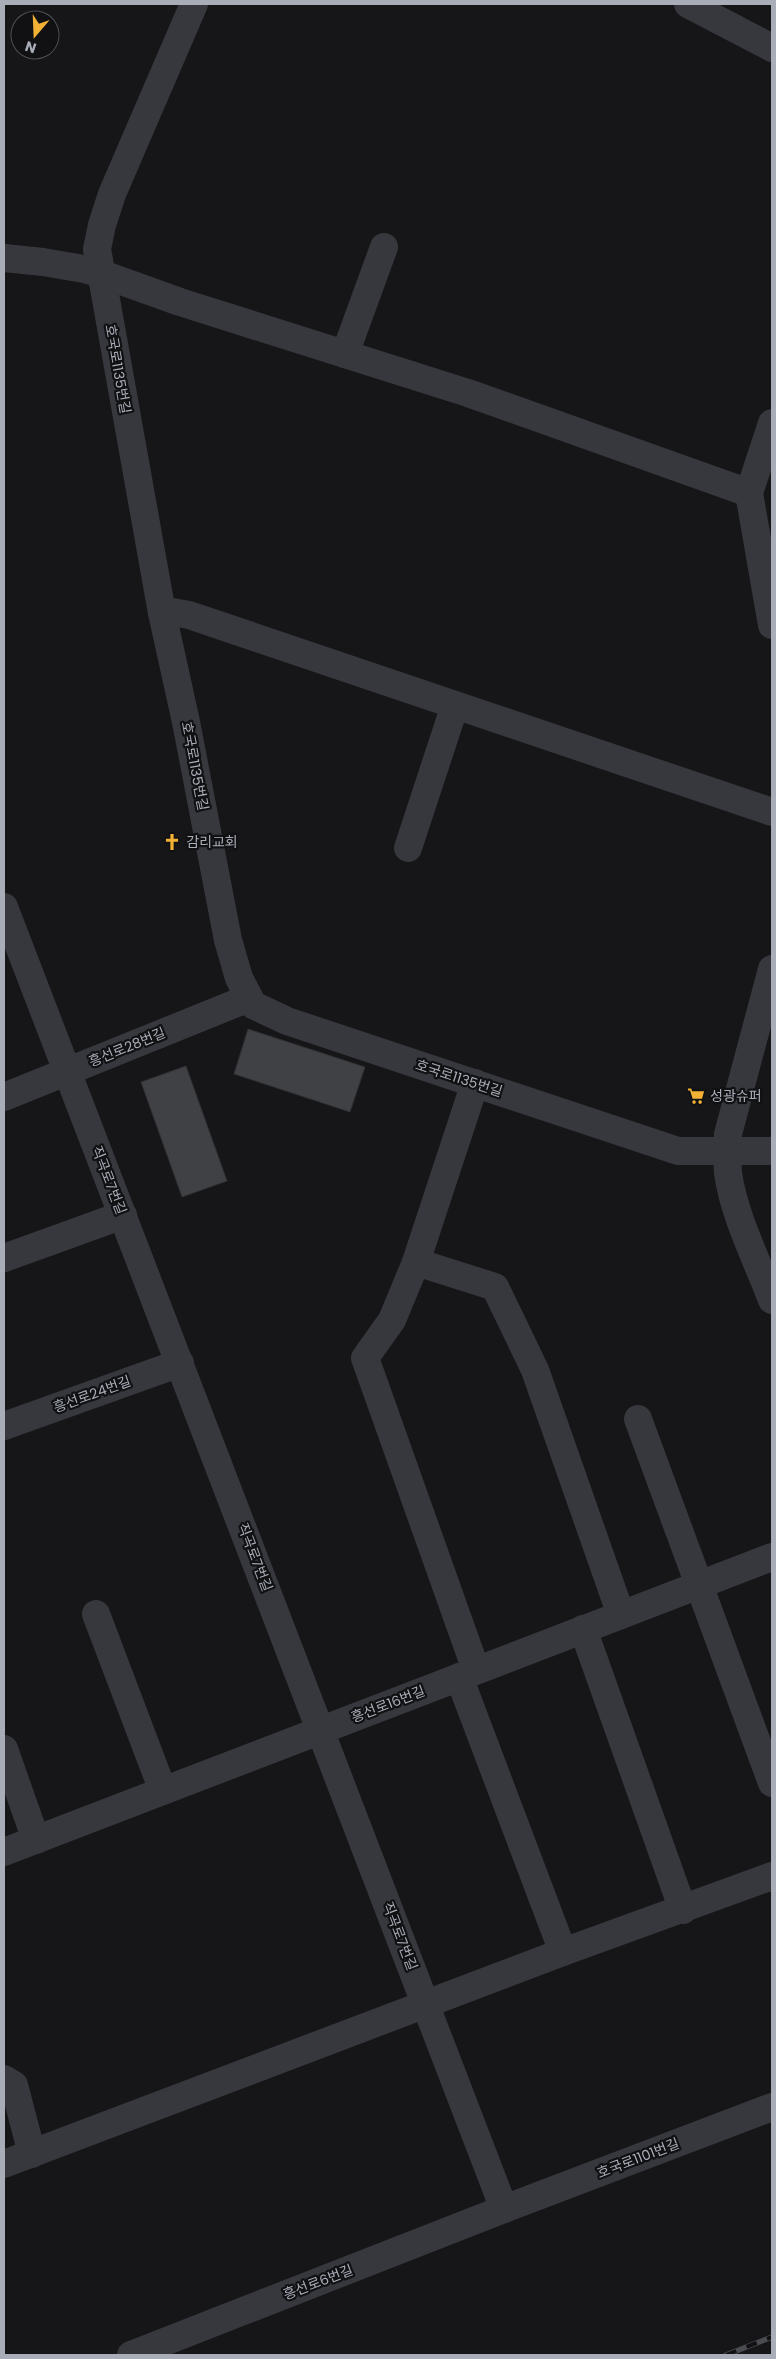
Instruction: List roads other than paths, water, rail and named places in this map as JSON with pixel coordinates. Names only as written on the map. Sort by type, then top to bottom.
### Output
[{"type":"street","name":"호국로1135번길","points":[[194,4],[112,194],[97,249],[162,613],[186,722],[228,940],[239,978],[253,1005],[287,1021],[678,1151],[772,1151]]},
{"type":"street","points":[[688,4],[771,44]]},
{"type":"street","points":[[345,354],[384,247]]},
{"type":"street","points":[[4,258],[43,262],[102,274],[180,302],[468,393],[749,493]]},
{"type":"street","points":[[772,423],[749,493],[772,625]]},
{"type":"street","points":[[162,613],[172,612],[190,615],[772,812]]},
{"type":"street","points":[[408,848],[455,705]]},
{"type":"street","name":"직곡로7번길","points":[[4,907],[322,1730],[504,2209]]},
{"type":"street","points":[[772,970],[728,1134],[728,1173],[739,1213],[772,1300]]},
{"type":"street","name":"흥선로28번길","points":[[4,1097],[250,998]]},
{"type":"street","points":[[475,1083],[416,1262],[392,1320],[365,1358],[467,1674],[564,1952]]},
{"type":"street","points":[[4,1258],[123,1215]]},
{"type":"street","points":[[416,1262],[495,1287],[536,1370],[621,1615]]},
{"type":"street","name":"흥선로24번길","points":[[4,1426],[180,1362]]},
{"type":"street","points":[[638,1419],[772,1783]]},
{"type":"street","name":"흥선로16번길","points":[[4,1852],[772,1557]]},
{"type":"street","points":[[96,1614],[163,1791]]},
{"type":"street","points":[[583,1629],[683,1910]]},
{"type":"street","points":[[4,1749],[36,1840]]},
{"type":"street","points":[[4,2164],[564,1952],[772,1876]]},
{"type":"street","points":[[4,2079],[14,2085],[32,2154]]},
{"type":"street","name":"호국로1101번길","points":[[504,2209],[772,2107]]},
{"type":"street","name":"흥선로6번길","points":[[131,2355],[504,2209]]},
{"type":"railway","points":[[726,2355],[772,2337]]},
{"type":"place","name":"감리교회","points":[[172,842]]},
{"type":"place","name":"성광슈퍼","points":[[696,1096]]}]
